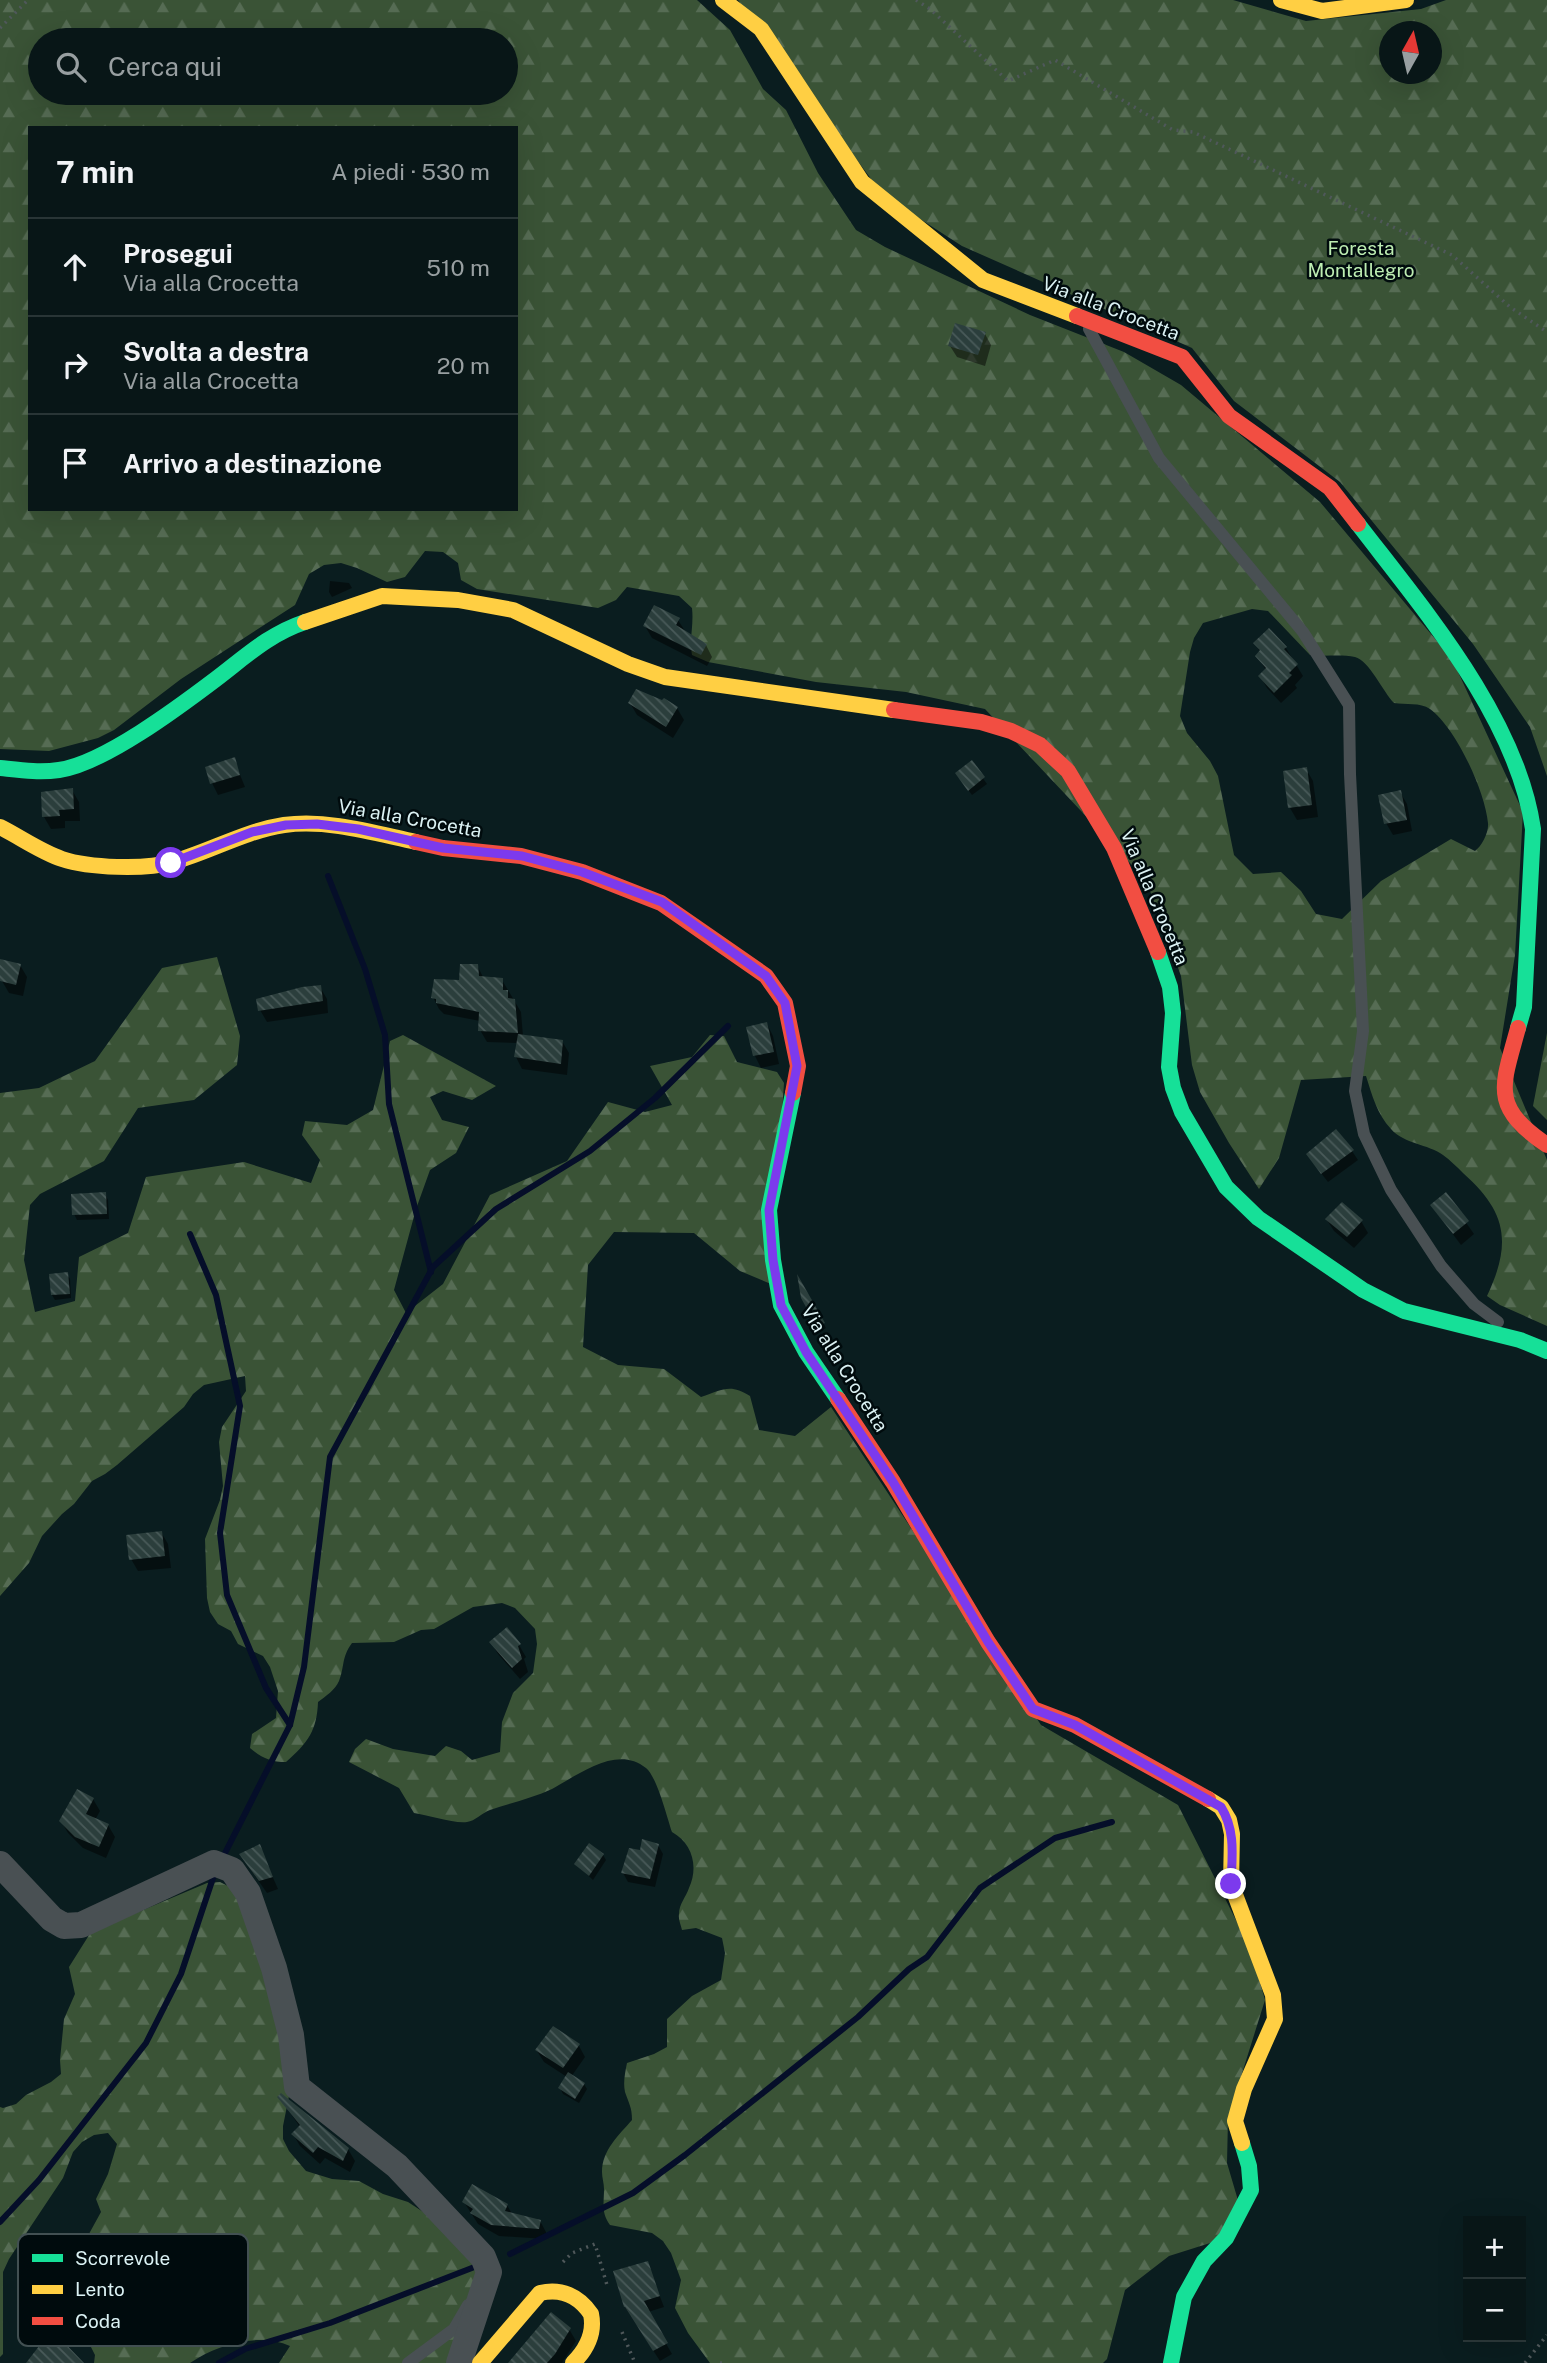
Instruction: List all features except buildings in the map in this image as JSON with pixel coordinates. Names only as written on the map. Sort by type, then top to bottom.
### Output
[{"type":"street","name":"Via alla Crocetta","points":[[723,0],[761,29],[862,182],[982,280],[1182,358],[1229,416],[1330,488],[1452,646],[1502,735],[1529,802],[1533,842],[1524,1007],[1504,1088],[1509,1111],[1524,1130],[1547,1145]]},
{"type":"street","points":[[1281,0],[1322,11],[1406,0]]},
{"type":"street","name":"Via alla Crocetta","points":[[0,768],[26,771],[60,770],[88,762],[124,743],[215,680],[256,646],[286,628],[382,596],[458,600],[513,610],[628,664],[666,677],[981,722],[1011,731],[1040,745],[1068,771],[1114,848],[1170,987],[1173,1013],[1169,1067],[1173,1088],[1182,1112],[1226,1187],[1258,1218],[1363,1290],[1404,1311],[1520,1340],[1547,1351]]},
{"type":"street","name":"Via alla Crocetta","points":[[0,827],[62,859],[120,868],[171,863],[252,832],[286,825],[317,824],[358,829],[443,848],[522,856],[582,872],[662,902],[766,976],[785,1003],[797,1066],[769,1210],[773,1260],[781,1305],[806,1352],[893,1482],[988,1642],[1033,1709],[1075,1725],[1203,1795],[1221,1807],[1229,1820],[1232,1834],[1231,1884],[1273,1995],[1275,2018],[1244,2089],[1235,2121],[1249,2166],[1251,2190],[1226,2238],[1204,2261],[1184,2297],[1171,2363]]},
{"type":"street","points":[[0,1864],[52,1919],[64,1926],[81,1925],[214,1863],[232,1870],[248,1893],[274,1968],[291,2035],[297,2087],[397,2166],[478,2250],[489,2272],[458,2363]]},
{"type":"street","points":[[480,2363],[540,2293],[552,2290],[570,2293],[591,2312],[593,2326],[589,2338],[573,2363]]},
{"type":"lane","points":[[1084,320],[1159,458],[1303,632],[1349,705],[1363,1031],[1355,1091],[1364,1134],[1391,1190],[1441,1266],[1474,1304],[1520,1340]]},
{"type":"lane","points":[[408,2363],[454,2329],[489,2272]]},
{"type":"path","points":[[0,28],[29,0]]},
{"type":"path","points":[[916,0],[930,9],[1008,82],[1055,60],[1173,131],[1193,131],[1452,255],[1510,307],[1547,332]]},
{"type":"path","points":[[1525,2363],[1547,2335]]},
{"type":"green space","points":[[0,0],[697,0],[730,30],[763,89],[786,110],[818,173],[856,230],[885,247],[1030,315],[1124,352],[1181,385],[1320,502],[1452,659],[1523,812],[1515,955],[1500,1048],[1547,1160],[1547,1326],[1500,1305],[1487,1296],[1500,1260],[1502,1244],[1497,1215],[1478,1187],[1448,1159],[1437,1151],[1402,1138],[1391,1129],[1379,1111],[1366,1076],[1301,1080],[1279,1158],[1259,1189],[1200,1092],[1192,1065],[1181,976],[1146,880],[985,709],[906,692],[816,682],[708,662],[692,655],[692,608],[679,596],[627,587],[616,600],[598,608],[477,589],[461,580],[458,563],[443,552],[425,551],[405,577],[387,582],[341,563],[324,565],[309,574],[295,605],[181,679],[114,730],[98,738],[49,751],[0,749]],"holes":[[[1252,609],[1268,611],[1310,655],[1360,659],[1394,703],[1426,707],[1440,718],[1468,761],[1486,810],[1488,827],[1475,851],[1451,839],[1381,881],[1342,919],[1316,914],[1301,891],[1281,872],[1253,874],[1234,855],[1218,776],[1210,761],[1187,733],[1180,716],[1190,652],[1203,623]]]},
{"type":"green space","name":"Foresta Montallegro","points":[[738,0],[1233,0],[1306,21],[1421,9],[1446,0],[1547,0],[1547,776],[1530,727],[1473,644],[1340,482],[1234,401],[1192,348],[962,246],[883,195]]},
{"type":"green space","points":[[217,957],[240,1036],[237,1065],[194,1100],[138,1108],[104,1161],[40,1194],[30,1205],[24,1260],[35,1312],[75,1301],[79,1257],[128,1233],[146,1177],[244,1162],[311,1183],[320,1160],[302,1135],[305,1121],[347,1125],[373,1110],[390,1041],[403,1035],[496,1086],[472,1100],[443,1091],[430,1097],[442,1120],[469,1127],[456,1153],[430,1170],[416,1209],[394,1290],[406,1313],[443,1284],[490,1195],[567,1161],[608,1102],[645,1112],[672,1105],[650,1066],[692,1057],[710,1035],[724,1036],[737,1062],[777,1072],[784,1083],[771,1284],[740,1271],[694,1233],[614,1232],[588,1265],[583,1347],[618,1365],[664,1369],[701,1397],[726,1389],[743,1392],[750,1396],[759,1430],[795,1436],[831,1407],[1041,1725],[1178,1805],[1250,1948],[1265,2000],[1228,2118],[1227,2163],[1242,2214],[1226,2238],[1169,2256],[1125,2290],[1107,2359],[1103,2363],[710,2363],[688,2333],[675,2308],[681,2280],[671,2253],[663,2241],[652,2233],[610,2225],[604,2212],[602,2174],[608,2150],[632,2120],[624,2089],[627,2063],[667,2047],[667,2019],[692,1996],[721,1980],[725,1953],[722,1938],[696,1928],[682,1930],[680,1922],[680,1907],[693,1872],[689,1849],[672,1832],[658,1788],[650,1773],[635,1761],[610,1760],[598,1764],[552,1789],[490,1810],[467,1822],[414,1813],[399,1788],[349,1762],[355,1749],[366,1739],[393,1749],[435,1756],[446,1746],[461,1751],[472,1760],[500,1752],[502,1722],[513,1693],[533,1673],[537,1644],[535,1629],[515,1608],[502,1603],[473,1607],[434,1629],[421,1630],[394,1642],[352,1643],[346,1653],[339,1681],[333,1690],[318,1702],[316,1721],[300,1749],[286,1762],[267,1759],[250,1748],[252,1734],[276,1718],[278,1691],[270,1667],[263,1656],[238,1644],[231,1631],[218,1624],[210,1612],[205,1539],[223,1486],[219,1442],[222,1427],[246,1391],[245,1376],[204,1385],[184,1407],[117,1465],[92,1481],[74,1504],[42,1536],[29,1563],[0,1596],[0,1093],[39,1088],[95,1061],[162,968]]},
{"type":"green space","points":[[1547,1033],[1547,1120],[1533,1106]]},
{"type":"green space","points":[[220,1882],[232,1888],[259,1949],[291,2086],[283,2126],[283,2139],[289,2151],[306,2171],[332,2179],[359,2181],[383,2194],[408,2202],[434,2219],[472,2261],[479,2275],[453,2363],[279,2363],[290,2346],[265,2340],[248,2341],[248,2234],[89,2234],[101,2212],[96,2199],[108,2174],[117,2144],[108,2133],[94,2135],[82,2142],[73,2152],[63,2178],[26,2234],[18,2234],[18,2246],[3,2272],[3,2354],[0,2357],[0,2107],[16,2104],[61,2074],[64,2019],[75,1994],[69,1967],[91,1932],[207,1883]]},
{"type":"green space","points":[[90,2346],[225,2346],[190,2363],[94,2363],[95,2355]]},
{"type":"waterway","points":[[328,876],[365,969],[385,1035],[389,1104],[431,1272]]},
{"type":"waterway","points":[[222,1859],[290,1725],[304,1667],[330,1457],[433,1267],[496,1209],[590,1151],[655,1098],[728,1026]]},
{"type":"waterway","points":[[190,1234],[216,1295],[240,1406],[220,1533],[227,1595],[266,1688],[290,1725]]},
{"type":"waterway","points":[[510,2254],[633,2193],[685,2155],[858,2017],[909,1969],[927,1957],[980,1888],[1055,1838],[1112,1822]]},
{"type":"waterway","points":[[0,2222],[39,2180],[146,2043],[181,1974],[215,1872]]},
{"type":"waterway","points":[[219,2363],[245,2349],[330,2323],[477,2266]]},
{"type":"traffic: fast","points":[[1358,524],[1464,667],[1488,706],[1524,788],[1533,829],[1524,1007],[1518,1028]]},
{"type":"traffic: fast","points":[[0,768],[52,771],[77,766],[97,757],[162,719],[247,654],[305,622]]},
{"type":"traffic: fast","points":[[1158,952],[1170,987],[1173,1013],[1169,1067],[1173,1088],[1182,1112],[1226,1187],[1258,1218],[1363,1290],[1404,1311],[1520,1340],[1547,1351]]},
{"type":"traffic: fast","points":[[793,1093],[769,1210],[773,1260],[781,1305],[806,1352],[838,1399]]},
{"type":"traffic: fast","points":[[1171,2363],[1184,2297],[1204,2261],[1226,2238],[1251,2190],[1249,2166],[1242,2143]]},
{"type":"traffic: slow","points":[[723,0],[761,29],[862,182],[983,280],[1077,316]]},
{"type":"traffic: slow","points":[[1281,0],[1322,11],[1406,0]]},
{"type":"traffic: slow","points":[[305,622],[382,596],[458,600],[513,610],[628,664],[665,677],[894,710]]},
{"type":"traffic: slow","points":[[0,827],[62,859],[117,867],[173,862],[256,832],[284,825],[334,825],[416,842]]},
{"type":"traffic: slow","points":[[1208,1799],[1221,1807],[1229,1820],[1232,1834],[1231,1884],[1273,1995],[1275,2019],[1244,2089],[1235,2121],[1242,2143]]},
{"type":"traffic: slow","points":[[480,2363],[540,2293],[548,2292],[575,2298],[591,2314],[592,2328],[588,2341],[573,2363]]},
{"type":"traffic: jam","points":[[1077,316],[1182,357],[1229,416],[1330,488],[1358,524]]},
{"type":"traffic: jam","points":[[894,710],[981,722],[1011,731],[1040,745],[1068,771],[1114,848],[1158,952]]},
{"type":"traffic: jam","points":[[416,842],[443,848],[521,856],[582,872],[661,903],[766,976],[785,1003],[798,1066],[793,1093]]},
{"type":"traffic: jam","points":[[1518,1028],[1505,1081],[1505,1094],[1516,1119],[1547,1145]]},
{"type":"traffic: jam","points":[[838,1399],[893,1482],[988,1642],[1033,1709],[1075,1725],[1208,1799]]},
{"type":"route","points":[[171,863],[252,832],[286,825],[317,824],[358,829],[443,848],[522,856],[582,872],[662,902],[766,976],[785,1003],[797,1066],[769,1210],[773,1260],[781,1305],[806,1352],[893,1482],[988,1642],[1033,1709],[1075,1725],[1221,1807],[1229,1820],[1232,1834],[1231,1884]]}]
